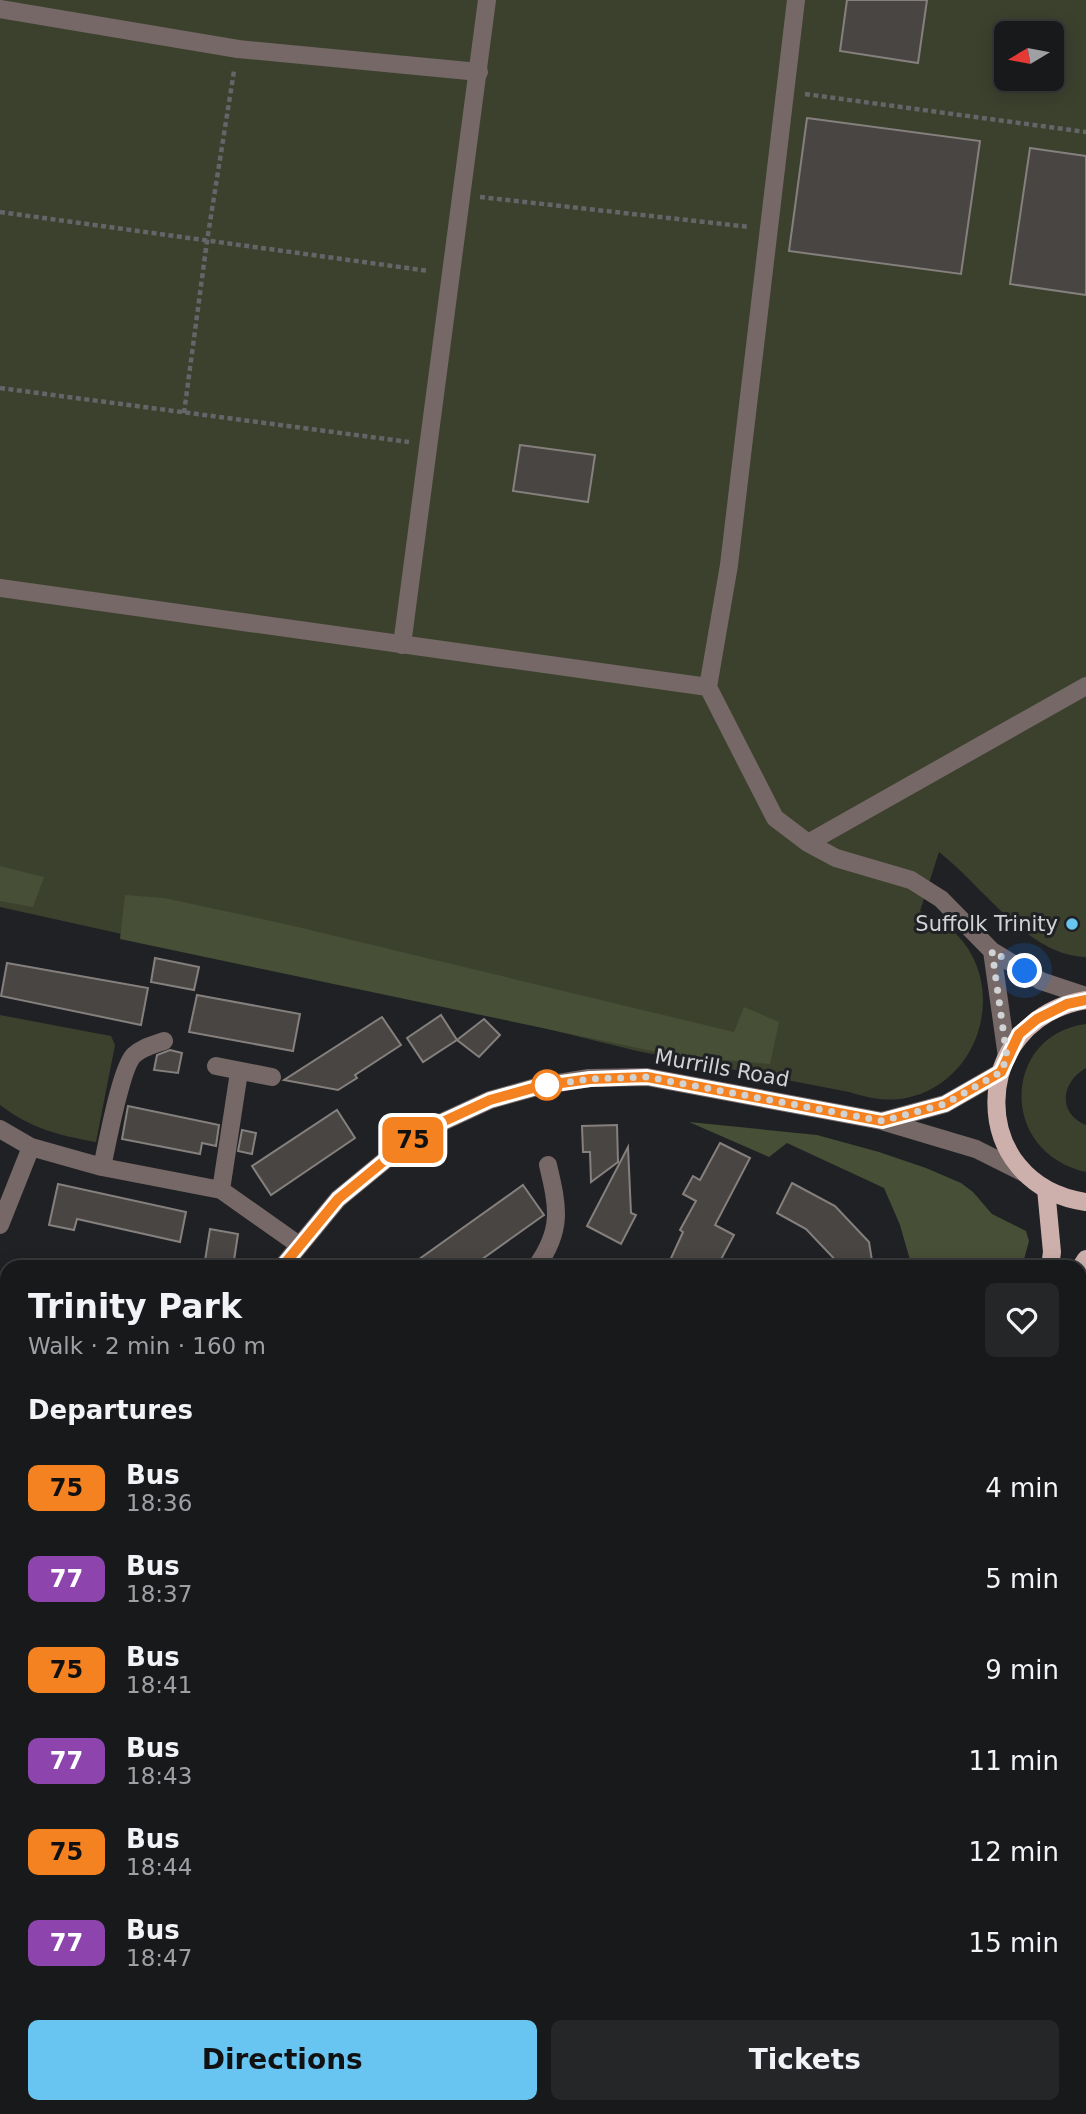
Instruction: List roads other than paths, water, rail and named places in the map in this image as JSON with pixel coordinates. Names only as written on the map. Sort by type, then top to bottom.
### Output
[{"type":"main road","points":[[1086,998],[1037,1019],[1019,1034],[1004,1064],[996,1093],[1001,1133],[1008,1154],[1024,1172],[1046,1189],[1068,1200],[1086,1202]]},
{"type":"main road","points":[[1046,1189],[1051,1260]]},
{"type":"street","points":[[402,645],[487,0]]},
{"type":"street","points":[[796,0],[783,91],[729,565],[708,687],[775,818],[808,843],[836,858],[911,880],[941,899],[992,951],[1041,981],[1086,998]]},
{"type":"street","points":[[0,9],[238,49],[479,72]]},
{"type":"street","points":[[0,588],[708,687]]},
{"type":"street","points":[[808,843],[1086,685]]},
{"type":"street","points":[[992,951],[1004,1064]]},
{"type":"street","points":[[102,1167],[123,1079],[131,1057],[143,1048],[164,1041]]},
{"type":"street","name":"Murrills Road","points":[[882,1121],[945,1104],[1004,1064]]},
{"type":"street","points":[[216,1066],[272,1077]]},
{"type":"street","points":[[220,1190],[239,1072]]},
{"type":"street","name":"Murrills Road","points":[[287,1260],[338,1199],[389,1157],[438,1124],[490,1100],[540,1086],[590,1079],[647,1077],[882,1121],[976,1149],[1024,1172]]},
{"type":"street","points":[[0,1129],[31,1147],[102,1167],[220,1190],[299,1245]]},
{"type":"street","points":[[0,1225],[31,1147]]},
{"type":"street","points":[[541,1260],[555,1230],[558,1212],[548,1165]]},
{"type":"place","name":"Suffolk Trinity","points":[[1072,924]]}]
